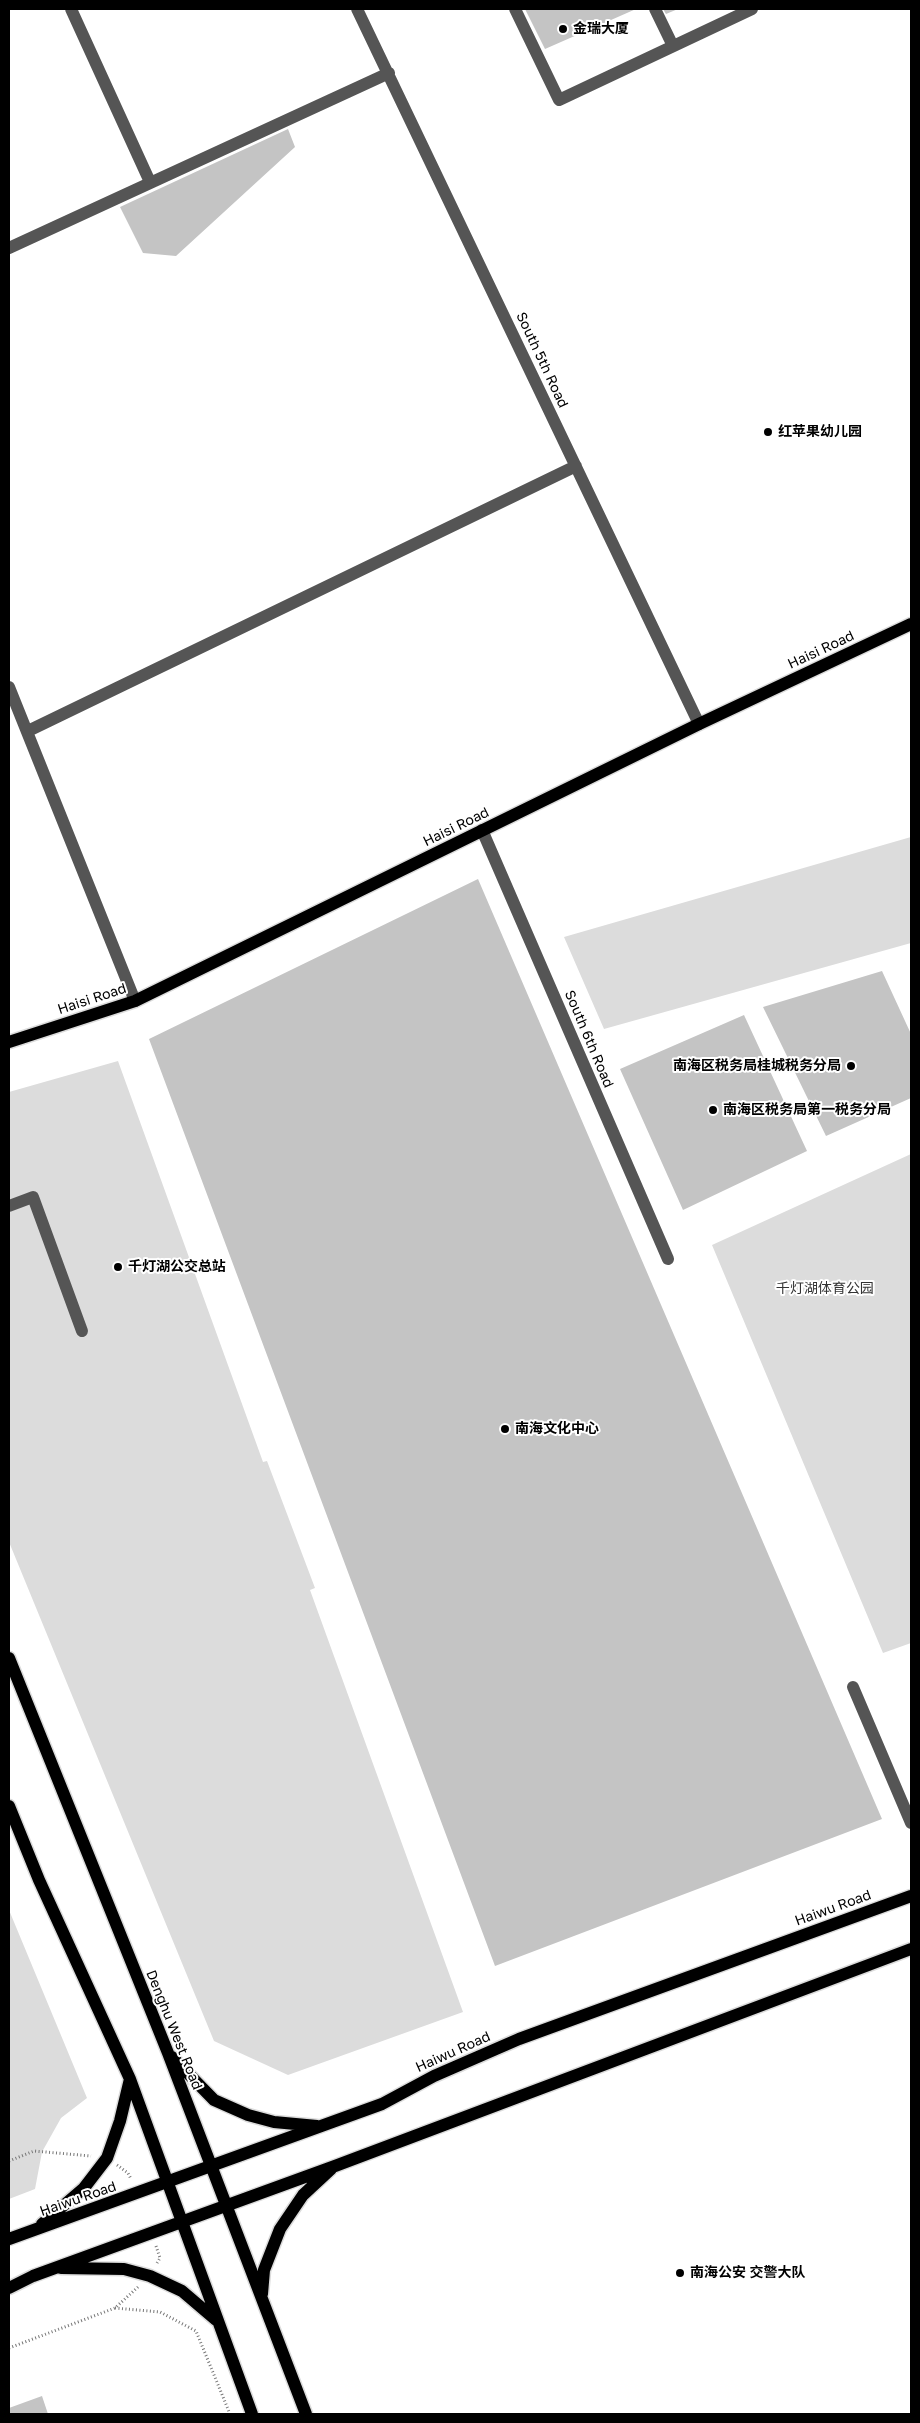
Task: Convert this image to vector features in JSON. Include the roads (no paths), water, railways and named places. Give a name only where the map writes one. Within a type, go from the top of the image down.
[{"type":"main road","name":"Haisi Road","points":[[9,1042],[135,1002],[699,724],[911,624]]},
{"type":"main road","name":"Denghu West Road","points":[[9,1658],[168,2052],[211,2166],[228,2205],[306,2414]]},
{"type":"main road","points":[[9,1806],[39,1880],[130,2079],[216,2320],[252,2414]]},
{"type":"main road","name":"Haiwu Road","points":[[9,2239],[322,2127],[382,2104],[434,2076],[519,2039],[911,1896]]},
{"type":"main road","points":[[9,2288],[53,2268],[335,2166],[911,1949]]},
{"type":"main road","points":[[168,2052],[214,2100],[248,2115],[274,2122],[322,2127]]},
{"type":"main road","points":[[36,2230],[84,2188],[107,2158],[120,2121],[130,2079]]},
{"type":"main road","points":[[262,2299],[264,2270],[280,2228],[303,2195],[335,2166]]},
{"type":"main road","points":[[53,2268],[124,2269],[150,2276],[182,2292],[216,2320]]},
{"type":"street","points":[[71,9],[150,182]]},
{"type":"street","name":"South 5th Road","points":[[357,9],[699,724]]},
{"type":"street","points":[[515,9],[559,100],[752,9]]},
{"type":"street","points":[[655,9],[673,46]]},
{"type":"street","points":[[9,248],[389,73]]},
{"type":"street","points":[[28,731],[576,466]]},
{"type":"street","points":[[9,687],[135,1002]]},
{"type":"street","name":"South 6th Road","points":[[482,830],[668,1259]]},
{"type":"street","points":[[9,1206],[33,1197],[82,1331]]},
{"type":"street","points":[[853,1687],[911,1823]]},
{"type":"place","name":"金瑞大厦","points":[[563,29]]},
{"type":"place","name":"红苹果幼儿园","points":[[768,432]]},
{"type":"place","name":"南海区税务局桂城税务分局","points":[[851,1066]]},
{"type":"place","name":"南海区税务局第一税务分局","points":[[713,1110]]},
{"type":"place","name":"千灯湖公交总站","points":[[118,1267]]},
{"type":"place","name":"南海文化中心","points":[[505,1429]]},
{"type":"place","name":"南海公安 交警大队","points":[[680,2273]]},
{"type":"park label","name":"千灯湖体育公园","points":[[825,1289]]}]
